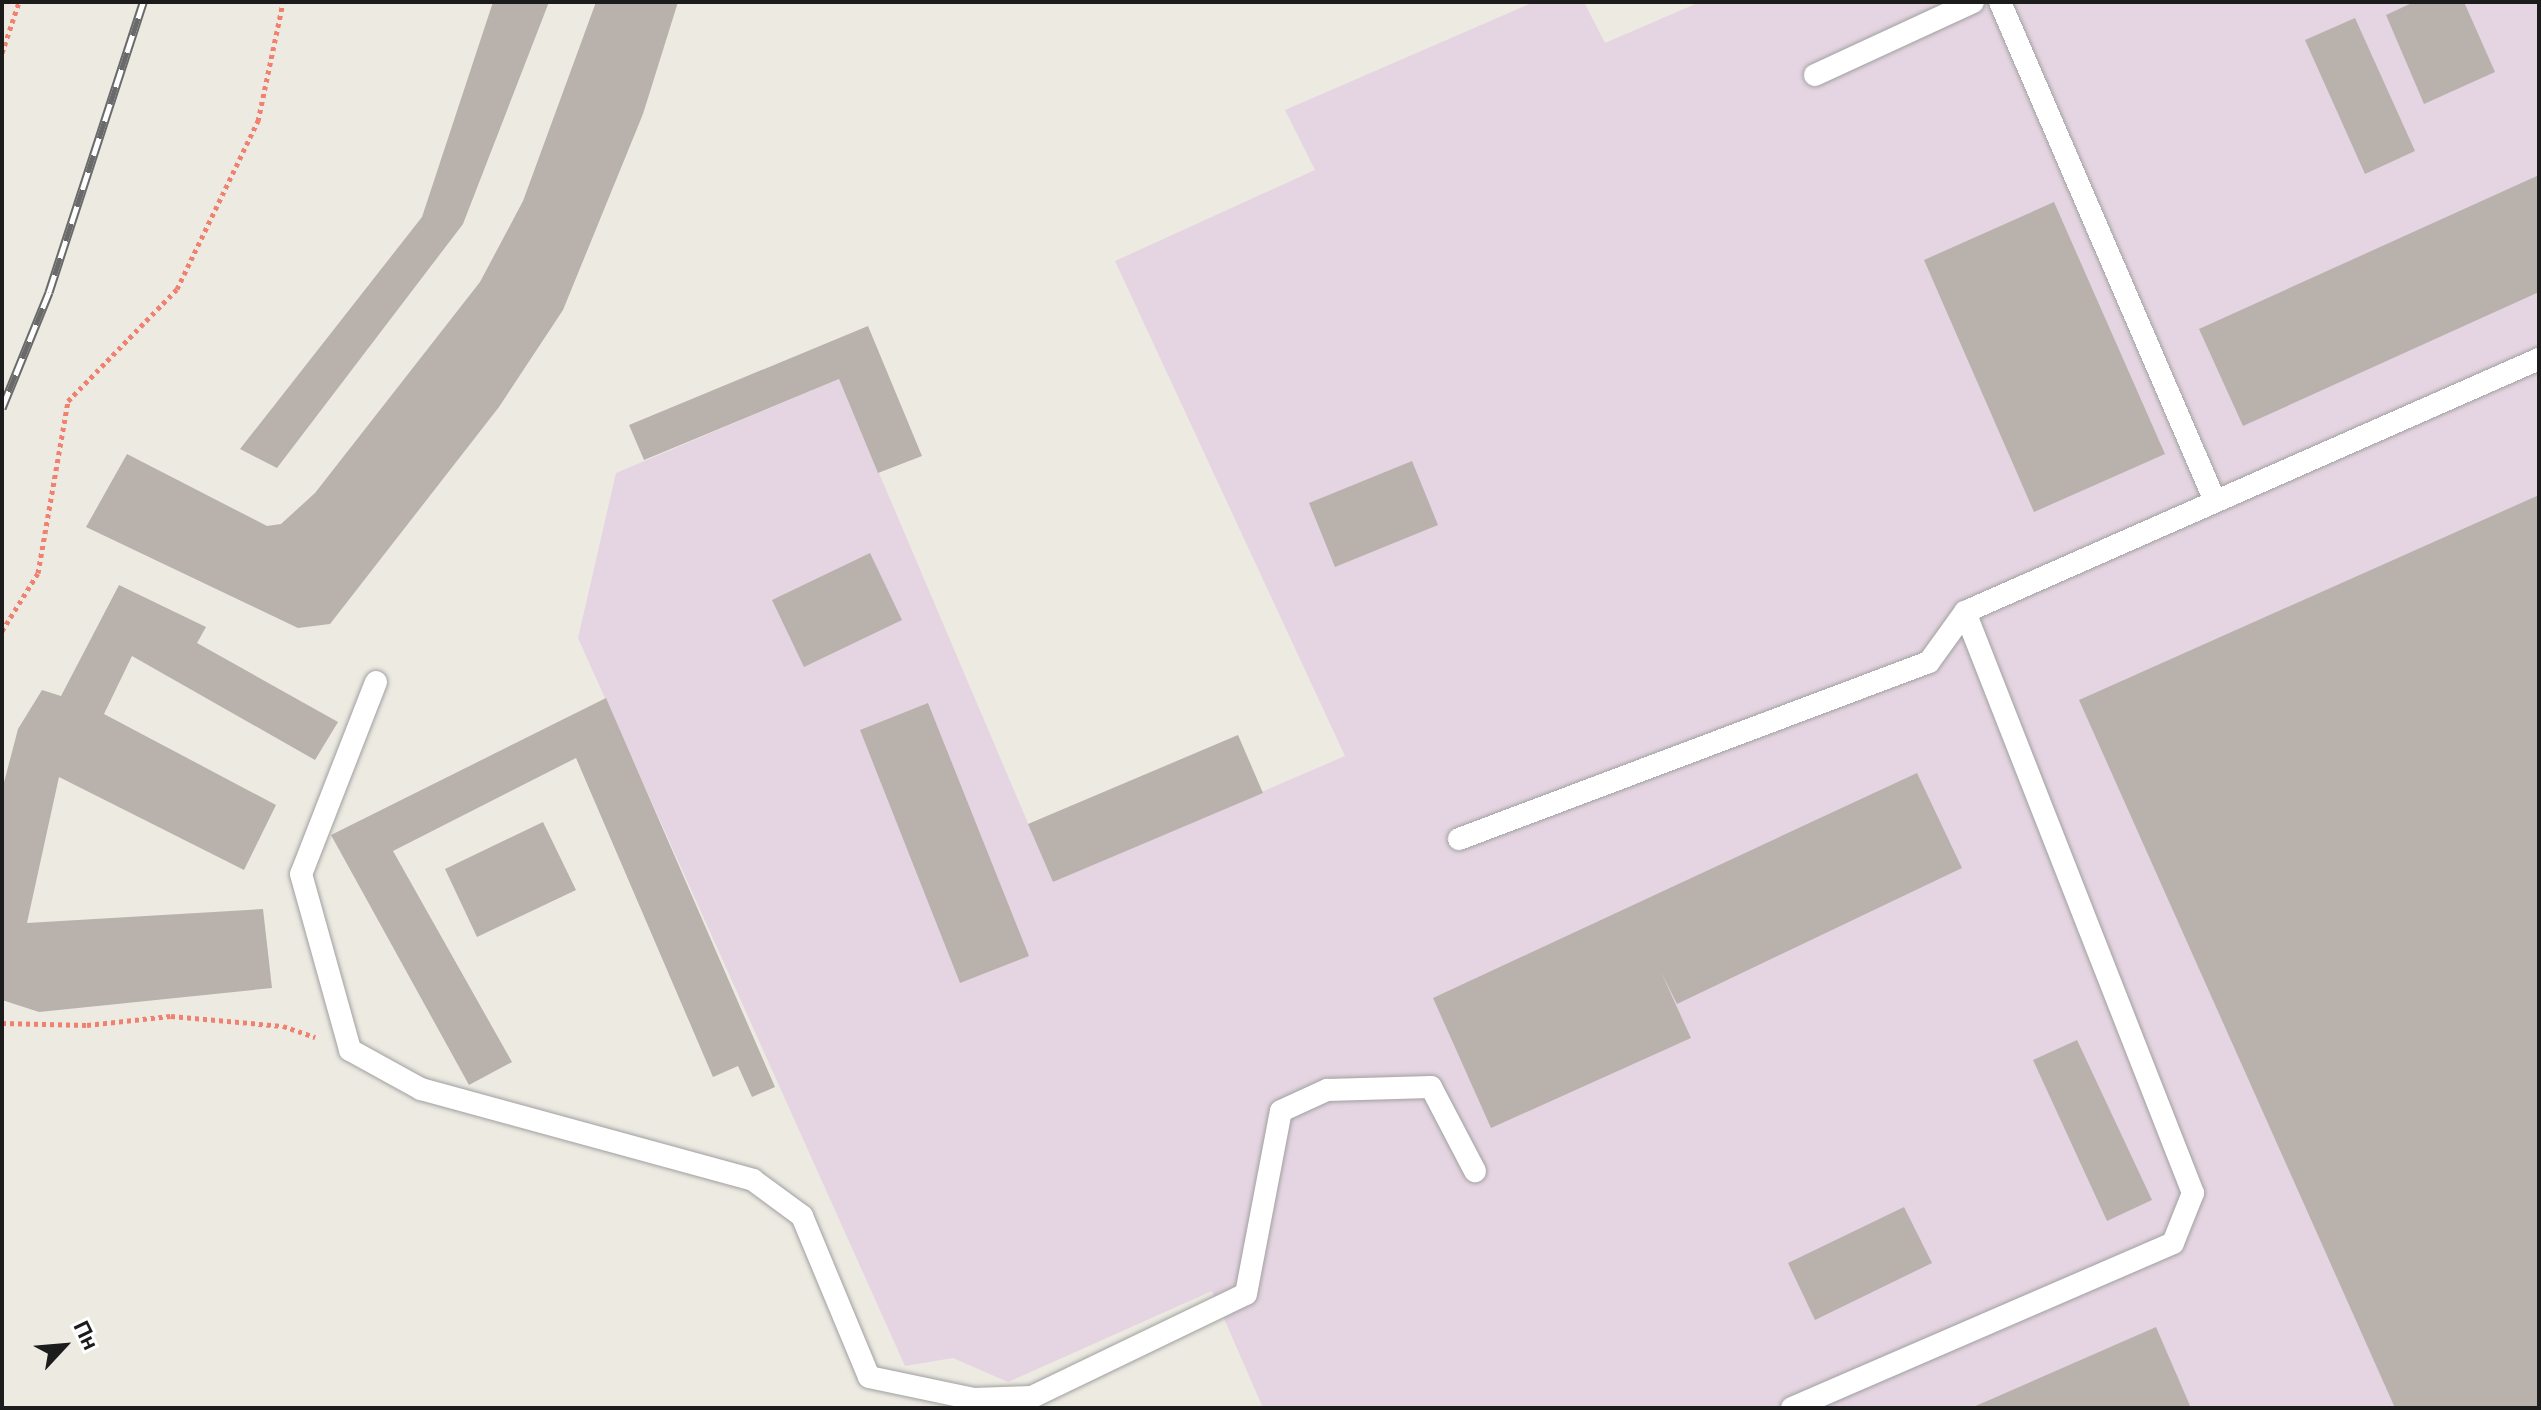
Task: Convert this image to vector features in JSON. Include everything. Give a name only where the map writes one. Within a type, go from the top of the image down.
[{"type":"lane","points":[[1815,75],[1973,2]]},
{"type":"lane","points":[[2000,2],[2215,501]]},
{"type":"lane","points":[[1459,839],[1929,662],[1965,612],[2539,359]]},
{"type":"lane","points":[[1792,1408],[2173,1243],[2193,1193],[1965,612]]},
{"type":"lane","points":[[376,682],[301,874],[350,1050],[421,1089],[753,1180],[802,1216],[869,1377],[975,1404],[1032,1397],[1246,1294],[1281,1111],[1327,1090],[1431,1087],[1475,1171]]},
{"type":"path","points":[[2,53],[19,2]]},
{"type":"path","points":[[2,631],[38,573],[68,401],[177,289],[258,121],[283,2]]},
{"type":"path","points":[[2,1023],[87,1025],[171,1016],[283,1026],[350,1050]]},
{"type":"shaded area","points":[[1534,2],[1584,2],[1605,43],[1700,2],[2539,2],[2539,1408],[1263,1408],[1212,1291],[1008,1382],[953,1358],[905,1366],[578,638],[616,473],[839,379],[1053,882],[1345,756],[1115,261],[1315,170],[1285,110]]},
{"type":"building","points":[[493,2],[549,2],[463,224],[277,468],[240,449],[422,217]]},
{"type":"building","points":[[596,2],[678,2],[643,114],[563,310],[499,407],[330,624],[298,628],[86,527],[127,454],[267,526],[281,524],[315,493],[480,282],[523,201]]},
{"type":"building","points":[[2414,2],[2464,2],[2495,72],[2424,104],[2386,15]]},
{"type":"building","points":[[2355,18],[2415,151],[2365,174],[2305,40]]},
{"type":"building","points":[[2539,175],[2539,292],[2243,426],[2199,329]]},
{"type":"building","points":[[2054,202],[2165,454],[2034,512],[1924,260]]},
{"type":"building","points":[[868,326],[922,456],[878,473],[839,379],[644,460],[629,425]]},
{"type":"building","points":[[1412,461],[1438,525],[1335,567],[1309,503]]},
{"type":"building","points":[[2539,495],[2539,1408],[2395,1408],[2079,700]]},
{"type":"building","points":[[870,553],[902,620],[804,667],[772,600]]},
{"type":"building","points":[[119,585],[206,627],[197,643],[338,722],[315,760],[132,656],[104,714],[276,805],[244,870],[59,777],[27,923],[263,909],[272,988],[39,1012],[2,1000],[2,790],[18,729],[42,690],[61,696]]},
{"type":"building","points":[[606,698],[775,1087],[752,1097],[738,1066],[713,1077],[576,758],[393,851],[512,1062],[469,1085],[331,835]]},
{"type":"building","points":[[928,703],[1029,956],[960,983],[860,730]]},
{"type":"building","points":[[1238,735],[1263,793],[1053,882],[1028,824]]},
{"type":"building","points":[[1917,773],[1962,868],[1677,1004],[1661,972],[1691,1038],[1491,1128],[1433,998]]},
{"type":"building","points":[[543,822],[576,890],[477,937],[445,869]]},
{"type":"building","points":[[2077,1040],[2152,1200],[2107,1221],[2033,1060]]},
{"type":"building","points":[[1904,1207],[1932,1263],[1815,1320],[1788,1263]]},
{"type":"building","points":[[2156,1327],[2191,1408],[1971,1408]]},
{"type":"railway","points":[[2,408],[49,292],[143,2]]}]
